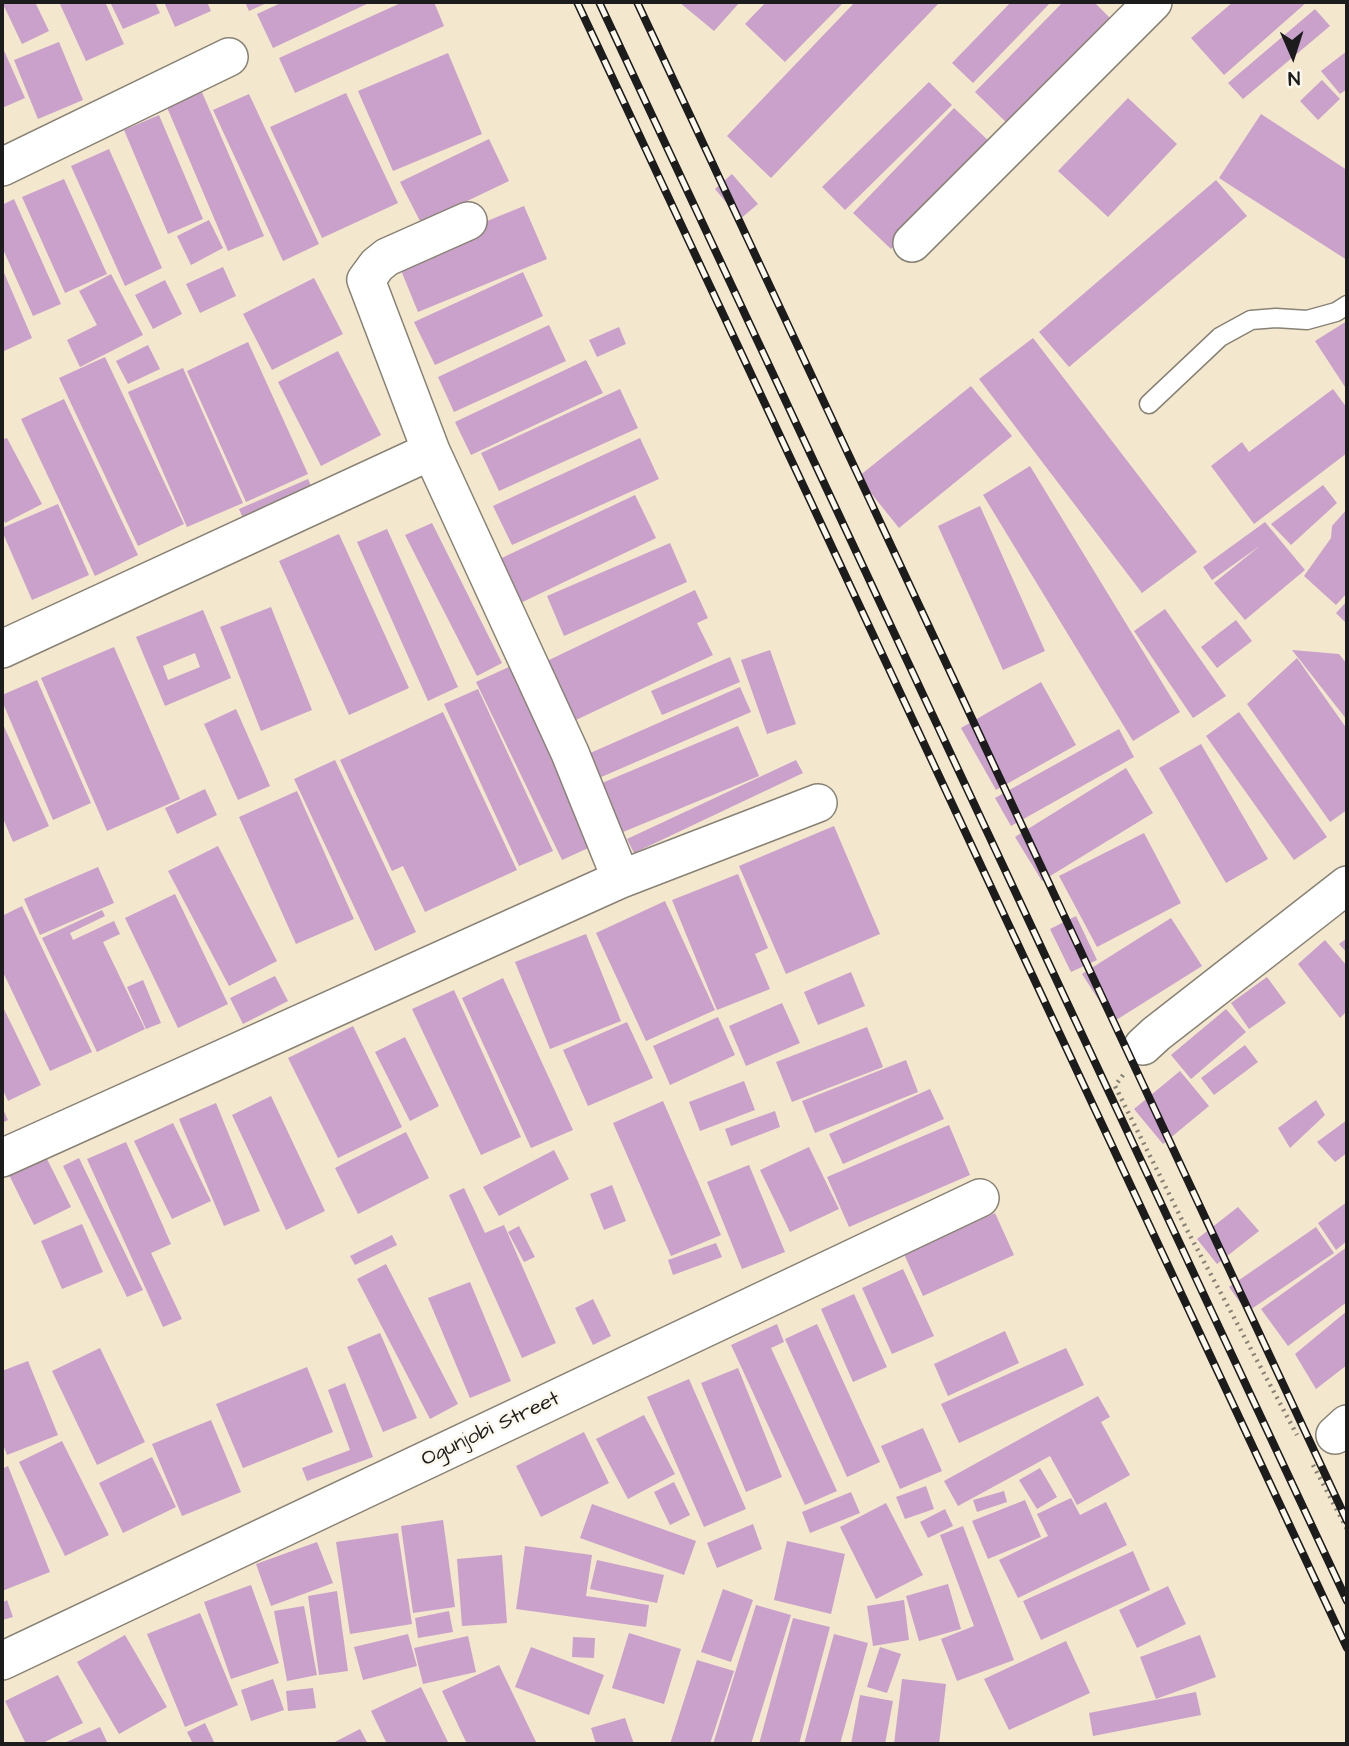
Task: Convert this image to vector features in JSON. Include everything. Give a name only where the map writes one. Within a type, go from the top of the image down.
[{"type":"street","points":[[912,243],[1153,2]]},
{"type":"street","points":[[2,167],[229,57]]},
{"type":"street","points":[[468,221],[387,257],[366,280],[432,451],[570,753],[621,879]]},
{"type":"street","points":[[2,649],[432,451]]},
{"type":"street","points":[[2,1158],[621,879],[818,803]]},
{"type":"street","points":[[1143,1046],[1347,885]]},
{"type":"street","name":"Ogunjobi Street","points":[[2,1661],[980,1198]]},
{"type":"lane","points":[[1149,404],[1220,337],[1251,320],[1307,320],[1336,312],[1347,305]]},
{"type":"path","points":[[1143,1046],[1115,1086],[1187,1230],[1323,1440],[1347,1529]]},
{"type":"building","points":[[2,2],[35,2],[49,31],[22,44]]},
{"type":"building","points":[[59,2],[105,2],[124,44],[86,61]]},
{"type":"building","points":[[110,2],[155,2],[160,13],[123,29]]},
{"type":"building","points":[[164,2],[207,2],[211,11],[175,27]]},
{"type":"building","points":[[245,2],[269,2],[249,11]]},
{"type":"building","points":[[283,2],[371,2],[273,48],[257,14]]},
{"type":"building","points":[[403,2],[434,2],[444,26],[295,93],[279,58]]},
{"type":"building","points":[[679,2],[740,2],[714,31]]},
{"type":"building","points":[[766,2],[844,2],[785,62],[745,24]]},
{"type":"building","points":[[855,2],[940,2],[771,178],[727,136]]},
{"type":"building","points":[[1011,2],[1051,2],[973,83],[952,63]]},
{"type":"building","points":[[1063,2],[1094,2],[1113,21],[1010,126],[975,92]]},
{"type":"building","points":[[1233,2],[1307,2],[1224,75],[1191,38]]},
{"type":"building","points":[[1315,9],[1330,26],[1243,99],[1228,83]]},
{"type":"building","points":[[59,42],[83,100],[38,119],[14,60]]},
{"type":"building","points":[[2,46],[25,98],[2,108]]},
{"type":"building","points":[[1347,51],[1347,89],[1340,94],[1321,71]]},
{"type":"building","points":[[448,53],[482,134],[393,171],[358,91]]},
{"type":"building","points":[[1322,80],[1340,99],[1318,120],[1300,101]]},
{"type":"building","points":[[929,82],[952,105],[845,210],[822,187]]},
{"type":"building","points":[[201,90],[264,236],[228,251],[166,105]]},
{"type":"building","points":[[346,93],[398,203],[322,238],[270,127]]},
{"type":"building","points":[[249,94],[319,244],[283,261],[213,110]]},
{"type":"building","points":[[1128,98],[1177,144],[1108,217],[1058,171]]},
{"type":"building","points":[[954,108],[992,144],[891,249],[853,213]]},
{"type":"building","points":[[1261,114],[1347,170],[1347,260],[1219,178]]},
{"type":"building","points":[[159,115],[203,219],[168,234],[124,130]]},
{"type":"building","points":[[489,139],[509,181],[421,223],[400,182]]},
{"type":"building","points":[[109,149],[162,268],[125,286],[71,166]]},
{"type":"building","points":[[732,174],[758,204],[740,219],[715,189]]},
{"type":"building","points":[[64,179],[107,274],[65,293],[22,197]]},
{"type":"building","points":[[1216,180],[1247,216],[1069,367],[1039,332]]},
{"type":"building","points":[[14,199],[61,304],[33,316],[2,247],[2,205]]},
{"type":"building","points":[[524,206],[547,259],[418,312],[396,258]]},
{"type":"building","points":[[209,220],[223,248],[191,265],[177,236]]},
{"type":"building","points":[[223,267],[236,296],[200,313],[186,284]]},
{"type":"building","points":[[2,268],[32,338],[2,352]]},
{"type":"building","points":[[523,272],[543,316],[435,365],[414,322]]},
{"type":"building","points":[[111,274],[143,335],[80,367],[67,340],[97,325],[79,291]]},
{"type":"building","points":[[314,278],[343,334],[272,370],[243,314]]},
{"type":"building","points":[[165,280],[182,314],[153,329],[135,295]]},
{"type":"building","points":[[1347,321],[1347,390],[1315,341]]},
{"type":"building","points":[[549,325],[566,361],[454,412],[438,377]]},
{"type":"building","points":[[619,327],[626,344],[597,357],[589,340]]},
{"type":"building","points":[[1033,338],[1197,552],[1142,593],[979,379]]},
{"type":"building","points":[[248,342],[308,474],[246,502],[187,371]]},
{"type":"building","points":[[148,345],[160,369],[128,384],[116,361]]},
{"type":"building","points":[[338,351],[381,435],[321,466],[278,382]]},
{"type":"building","points":[[105,357],[184,524],[138,546],[59,378]]},
{"type":"building","points":[[586,360],[603,393],[471,455],[455,422]]},
{"type":"building","points":[[183,368],[243,503],[187,527],[128,392]]},
{"type":"building","points":[[971,386],[1012,436],[899,528],[858,477]]},
{"type":"building","points":[[620,389],[638,428],[499,491],[481,453]]},
{"type":"building","points":[[1333,389],[1347,408],[1347,453],[1254,524],[1211,466],[1242,442],[1249,452]]},
{"type":"building","points":[[64,399],[138,555],[95,576],[21,419]]},
{"type":"building","points":[[7,438],[42,504],[5,523],[2,516],[2,440]]},
{"type":"building","points":[[640,438],[659,479],[512,545],[493,506]]},
{"type":"building","points":[[1030,466],[1180,712],[1133,741],[983,495]]},
{"type":"building","points":[[308,479],[317,499],[248,530],[239,509]]},
{"type":"building","points":[[1323,485],[1337,503],[1291,545],[1271,524]]},
{"type":"building","points":[[635,495],[656,538],[510,608],[489,564]]},
{"type":"building","points":[[58,504],[89,575],[32,600],[2,528]]},
{"type":"building","points":[[980,506],[1045,651],[1003,670],[938,526]]},
{"type":"building","points":[[1347,509],[1347,593],[1336,605],[1304,576],[1331,538],[1332,526]]},
{"type":"building","points":[[1265,522],[1305,570],[1245,620],[1214,583],[1261,545],[1212,580],[1203,567]]},
{"type":"building","points":[[432,523],[502,663],[477,676],[405,535]]},
{"type":"building","points":[[387,529],[458,687],[428,701],[357,542]]},
{"type":"building","points":[[339,534],[409,688],[349,715],[279,561]]},
{"type":"building","points":[[670,543],[687,582],[564,636],[547,596]]},
{"type":"building","points":[[695,590],[708,618],[697,623],[713,655],[576,720],[547,661]]},
{"type":"building","points":[[1347,601],[1347,624],[1336,613]]},
{"type":"building","points":[[271,607],[312,710],[261,731],[220,627]]},
{"type":"building","points":[[1165,609],[1226,696],[1193,718],[1134,631]]},
{"type":"building","points":[[203,610],[231,678],[165,706],[136,637]],"holes":[[[195,653],[200,667],[168,680],[163,666]]]},
{"type":"building","points":[[1236,620],[1252,641],[1217,668],[1201,647]]},
{"type":"building","points":[[114,647],[180,799],[107,831],[41,678]]},
{"type":"building","points":[[770,650],[796,724],[767,734],[741,660]]},
{"type":"building","points":[[1292,650],[1339,654],[1347,664],[1347,720]]},
{"type":"building","points":[[730,657],[740,682],[662,715],[651,691]]},
{"type":"building","points":[[1297,658],[1347,729],[1347,810],[1330,822],[1247,704]]},
{"type":"building","points":[[511,666],[597,844],[562,860],[476,682]]},
{"type":"building","points":[[37,680],[91,803],[53,820],[2,701],[2,695]]},
{"type":"building","points":[[1041,682],[1076,745],[996,790],[961,728]]},
{"type":"building","points":[[740,687],[751,712],[599,778],[588,754]]},
{"type":"building","points":[[478,689],[553,851],[519,866],[444,704]]},
{"type":"building","points":[[236,709],[270,786],[238,800],[204,724]]},
{"type":"building","points":[[443,712],[517,870],[425,912],[403,866],[392,871],[340,760]]},
{"type":"building","points":[[1239,712],[1327,837],[1294,860],[1206,736]]},
{"type":"building","points":[[2,722],[49,826],[13,842],[2,816]]},
{"type":"building","points":[[738,726],[759,776],[623,832],[602,783]]},
{"type":"building","points":[[1119,729],[1134,757],[1011,826],[995,798]]},
{"type":"building","points":[[1201,744],[1268,859],[1226,883],[1159,768]]},
{"type":"building","points":[[335,760],[416,932],[375,951],[294,779]]},
{"type":"building","points":[[796,760],[803,773],[634,853],[627,839]]},
{"type":"building","points":[[1126,768],[1153,813],[1042,881],[1015,837]]},
{"type":"building","points":[[205,789],[217,815],[177,834],[165,808]]},
{"type":"building","points":[[297,791],[354,919],[296,944],[239,817]]},
{"type":"building","points":[[834,826],[880,934],[786,974],[739,866]]},
{"type":"building","points":[[1144,833],[1181,903],[1097,947],[1059,876]]},
{"type":"building","points":[[218,846],[277,961],[229,986],[168,871]]},
{"type":"building","points":[[98,867],[114,903],[40,935],[24,899]]},
{"type":"building","points":[[738,874],[768,948],[755,954],[770,989],[717,1010],[672,900]]},
{"type":"building","points":[[175,894],[228,1004],[178,1028],[125,918]]},
{"type":"building","points":[[665,901],[715,1010],[646,1041],[596,933]]},
{"type":"building","points":[[22,906],[92,1052],[50,1071],[2,970],[2,916]]},
{"type":"building","points":[[102,910],[105,916],[70,933],[73,940],[114,921],[120,934],[103,942],[145,1029],[97,1052],[42,938]]},
{"type":"building","points":[[1076,916],[1097,960],[1071,972],[1050,929]]},
{"type":"building","points":[[1171,918],[1202,966],[1113,1022],[1082,974]]},
{"type":"building","points":[[586,934],[621,1021],[550,1049],[515,962]]},
{"type":"building","points":[[1347,938],[1347,953],[1339,944]]},
{"type":"building","points":[[1325,940],[1347,966],[1347,1011],[1340,1018],[1298,964]]},
{"type":"building","points":[[851,972],[865,1006],[818,1025],[804,992]]},
{"type":"building","points":[[275,976],[288,1001],[243,1024],[230,998]]},
{"type":"building","points":[[1267,977],[1286,1003],[1249,1029],[1231,1003]]},
{"type":"building","points":[[503,978],[573,1130],[531,1148],[462,998]]},
{"type":"building","points":[[143,980],[161,1023],[146,1029],[127,987]]},
{"type":"building","points":[[454,990],[521,1137],[481,1155],[412,1009]]},
{"type":"building","points":[[782,1003],[800,1043],[746,1066],[729,1026]]},
{"type":"building","points":[[2,1005],[41,1085],[8,1101],[2,1088]]},
{"type":"building","points":[[1226,1009],[1246,1032],[1191,1079],[1171,1055]]},
{"type":"building","points":[[718,1017],[735,1055],[670,1085],[653,1046]]},
{"type":"building","points":[[627,1022],[653,1078],[588,1106],[563,1050]]},
{"type":"building","points":[[353,1026],[402,1127],[338,1158],[288,1058]]},
{"type":"building","points":[[867,1027],[883,1067],[792,1102],[776,1062]]},
{"type":"building","points":[[405,1037],[439,1106],[410,1121],[375,1052]]},
{"type":"building","points":[[1245,1045],[1258,1062],[1214,1095],[1201,1078]]},
{"type":"building","points":[[906,1060],[918,1092],[815,1133],[802,1101]]},
{"type":"building","points":[[1180,1071],[1209,1106],[1163,1144],[1134,1109]]},
{"type":"building","points":[[744,1081],[755,1110],[700,1131],[689,1102]]},
{"type":"building","points":[[930,1089],[944,1119],[843,1164],[829,1134]]},
{"type":"building","points":[[271,1096],[325,1211],[286,1230],[232,1115]]},
{"type":"building","points":[[1316,1100],[1325,1115],[1290,1148],[1278,1128]]},
{"type":"building","points":[[663,1101],[721,1235],[671,1256],[613,1123]]},
{"type":"building","points":[[216,1103],[260,1211],[224,1226],[179,1119]]},
{"type":"building","points":[[2,1107],[8,1120],[2,1123]]},
{"type":"building","points":[[775,1111],[780,1127],[731,1146],[725,1129]]},
{"type":"building","points":[[1347,1120],[1347,1153],[1335,1162],[1317,1142]]},
{"type":"building","points":[[173,1123],[211,1201],[172,1219],[134,1141]]},
{"type":"building","points":[[949,1125],[970,1175],[849,1227],[827,1177]]},
{"type":"building","points":[[406,1132],[429,1178],[358,1214],[335,1168]]},
{"type":"building","points":[[126,1142],[171,1244],[151,1253],[182,1319],[163,1327],[87,1159]]},
{"type":"building","points":[[809,1147],[839,1209],[790,1232],[760,1170]]},
{"type":"building","points":[[554,1150],[569,1179],[499,1216],[483,1187]]},
{"type":"building","points":[[45,1155],[71,1207],[34,1225],[8,1173]]},
{"type":"building","points":[[79,1158],[143,1290],[127,1297],[63,1166]]},
{"type":"building","points":[[749,1165],[785,1252],[742,1269],[707,1182]]},
{"type":"building","points":[[612,1185],[626,1221],[604,1230],[590,1194]]},
{"type":"building","points":[[464,1188],[485,1233],[504,1225],[556,1343],[522,1358],[449,1195]]},
{"type":"building","points":[[1347,1202],[1347,1241],[1336,1250],[1318,1223]]},
{"type":"building","points":[[1238,1207],[1259,1231],[1217,1264],[1197,1239]]},
{"type":"building","points":[[995,1213],[1014,1255],[923,1296],[904,1254]]},
{"type":"building","points":[[82,1224],[103,1272],[62,1289],[41,1241]]},
{"type":"building","points":[[519,1226],[535,1257],[524,1262],[508,1232]]},
{"type":"building","points":[[1316,1227],[1334,1253],[1247,1312],[1229,1287]]},
{"type":"building","points":[[392,1235],[397,1245],[355,1265],[350,1256]]},
{"type":"building","points":[[716,1243],[722,1257],[673,1275],[668,1260]]},
{"type":"building","points":[[1347,1247],[1347,1302],[1288,1346],[1261,1309]]},
{"type":"building","points":[[386,1264],[458,1404],[430,1419],[357,1279]]},
{"type":"building","points":[[903,1269],[934,1336],[892,1354],[862,1288]]},
{"type":"building","points":[[470,1282],[511,1381],[470,1398],[428,1298]]},
{"type":"building","points":[[854,1294],[887,1367],[853,1382],[821,1309]]},
{"type":"building","points":[[593,1299],[611,1336],[593,1345],[575,1308]]},
{"type":"building","points":[[1347,1311],[1347,1365],[1316,1389],[1295,1354]]},
{"type":"building","points":[[777,1324],[784,1342],[771,1348],[837,1491],[805,1505],[731,1345]]},
{"type":"building","points":[[817,1324],[880,1462],[847,1477],[785,1339]]},
{"type":"building","points":[[1005,1331],[1019,1363],[948,1396],[934,1364]]},
{"type":"building","points":[[380,1333],[417,1418],[383,1432],[347,1347]]},
{"type":"building","points":[[100,1348],[145,1442],[97,1465],[52,1371]]},
{"type":"building","points":[[1066,1348],[1084,1385],[959,1443],[941,1404]]},
{"type":"building","points":[[28,1361],[58,1435],[7,1455],[2,1442],[2,1371]]},
{"type":"building","points":[[307,1367],[333,1432],[243,1468],[216,1404]]},
{"type":"building","points":[[738,1368],[782,1477],[746,1492],[701,1383]]},
{"type":"building","points":[[689,1379],[746,1509],[704,1527],[647,1397]]},
{"type":"building","points":[[345,1383],[373,1457],[307,1481],[302,1468],[350,1450],[328,1390]]},
{"type":"building","points":[[1098,1396],[1110,1417],[1101,1422],[1130,1475],[1077,1505],[1050,1456],[958,1506],[944,1481]]},
{"type":"building","points":[[644,1415],[675,1474],[628,1499],[596,1439]]},
{"type":"building","points":[[211,1420],[241,1492],[182,1516],[152,1444]]},
{"type":"building","points":[[923,1428],[942,1471],[900,1489],[881,1446]]},
{"type":"building","points":[[584,1432],[609,1483],[541,1517],[516,1466]]},
{"type":"building","points":[[62,1441],[109,1535],[65,1556],[19,1462]]},
{"type":"building","points":[[152,1457],[176,1507],[123,1533],[99,1483]]},
{"type":"building","points":[[8,1466],[50,1572],[2,1591],[2,1469]]},
{"type":"building","points":[[1040,1468],[1057,1497],[1037,1509],[1019,1480]]},
{"type":"building","points":[[674,1482],[690,1515],[670,1525],[654,1492]]},
{"type":"building","points":[[926,1486],[934,1509],[905,1519],[896,1497]]},
{"type":"building","points":[[1004,1491],[1007,1502],[977,1512],[973,1500]]},
{"type":"building","points":[[851,1492],[860,1513],[810,1533],[802,1512]]},
{"type":"building","points":[[1071,1498],[1080,1515],[1106,1502],[1127,1545],[1018,1598],[999,1560],[1048,1536],[1037,1514]]},
{"type":"building","points":[[1025,1500],[1041,1537],[988,1559],[972,1521]]},
{"type":"building","points":[[886,1503],[923,1575],[876,1599],[840,1527]]},
{"type":"building","points":[[592,1504],[696,1541],[684,1575],[580,1538]]},
{"type":"building","points":[[945,1509],[953,1526],[928,1538],[920,1522]]},
{"type":"building","points":[[443,1520],[455,1607],[413,1613],[401,1526]]},
{"type":"building","points":[[753,1524],[762,1549],[717,1568],[707,1543]]},
{"type":"building","points":[[963,1526],[1014,1660],[957,1681],[941,1639],[974,1626],[940,1535]]},
{"type":"building","points":[[398,1533],[412,1624],[350,1634],[336,1542]]},
{"type":"building","points":[[787,1541],[845,1554],[831,1614],[774,1600]]},
{"type":"building","points":[[317,1542],[333,1583],[271,1606],[256,1564]]},
{"type":"building","points":[[525,1546],[592,1555],[586,1596],[649,1605],[646,1627],[516,1609]]},
{"type":"building","points":[[1133,1551],[1150,1590],[1041,1640],[1023,1601]]},
{"type":"building","points":[[502,1555],[507,1623],[462,1626],[457,1559]]},
{"type":"building","points":[[597,1560],[664,1575],[657,1603],[590,1589]]},
{"type":"building","points":[[948,1584],[961,1629],[919,1641],[906,1596]]},
{"type":"building","points":[[251,1585],[279,1663],[231,1679],[204,1602]]},
{"type":"building","points":[[1168,1586],[1186,1624],[1137,1648],[1119,1610]]},
{"type":"building","points":[[723,1589],[753,1600],[731,1662],[701,1652]]},
{"type":"building","points":[[337,1591],[348,1671],[319,1675],[308,1596]]},
{"type":"building","points":[[7,1600],[13,1617],[2,1620],[2,1603]]},
{"type":"building","points":[[904,1600],[909,1640],[873,1646],[867,1606]]},
{"type":"building","points":[[756,1605],[791,1615],[751,1744],[713,1744]]},
{"type":"building","points":[[304,1606],[317,1675],[287,1681],[274,1611]]},
{"type":"building","points":[[449,1611],[453,1632],[418,1638],[415,1618]]},
{"type":"building","points":[[200,1613],[238,1705],[185,1727],[147,1634]]},
{"type":"building","points":[[793,1618],[830,1627],[799,1744],[759,1744]]},
{"type":"building","points":[[629,1633],[681,1649],[664,1704],[612,1688]]},
{"type":"building","points":[[408,1634],[417,1666],[363,1680],[354,1647]]},
{"type":"building","points":[[834,1634],[868,1643],[840,1744],[804,1744]]},
{"type":"building","points":[[125,1635],[167,1707],[119,1734],[77,1662]]},
{"type":"building","points":[[1200,1635],[1216,1677],[1156,1699],[1140,1657]]},
{"type":"building","points":[[468,1636],[476,1672],[423,1684],[414,1648]]},
{"type":"building","points":[[573,1637],[595,1638],[594,1658],[572,1657]]},
{"type":"building","points":[[1066,1641],[1090,1693],[1009,1730],[984,1679]]},
{"type":"building","points":[[531,1647],[604,1675],[589,1715],[515,1687]]},
{"type":"building","points":[[880,1647],[901,1654],[887,1693],[867,1687]]},
{"type":"building","points":[[697,1660],[734,1671],[710,1744],[670,1744]]},
{"type":"building","points":[[499,1665],[537,1744],[467,1744],[442,1691]]},
{"type":"building","points":[[58,1675],[83,1723],[41,1744],[26,1744],[5,1701]]},
{"type":"building","points":[[273,1679],[284,1710],[251,1721],[241,1690]]},
{"type":"building","points":[[902,1679],[946,1684],[939,1744],[894,1744]]},
{"type":"building","points":[[421,1687],[449,1744],[387,1744],[371,1711]]},
{"type":"building","points":[[313,1688],[316,1708],[288,1711],[286,1691]]},
{"type":"building","points":[[1196,1692],[1201,1715],[1093,1736],[1089,1713]]},
{"type":"building","points":[[860,1695],[893,1701],[885,1744],[851,1744]]},
{"type":"building","points":[[625,1718],[634,1744],[596,1744],[591,1728]]},
{"type":"building","points":[[205,1723],[215,1744],[193,1744],[187,1732]]},
{"type":"building","points":[[100,1727],[108,1744],[62,1744]]},
{"type":"building","points":[[360,1729],[368,1744],[331,1744]]},
{"type":"railway","points":[[577,2],[1347,1648]]},
{"type":"railway","points":[[599,2],[1347,1601]]},
{"type":"railway","points":[[637,2],[1347,1521]]}]
